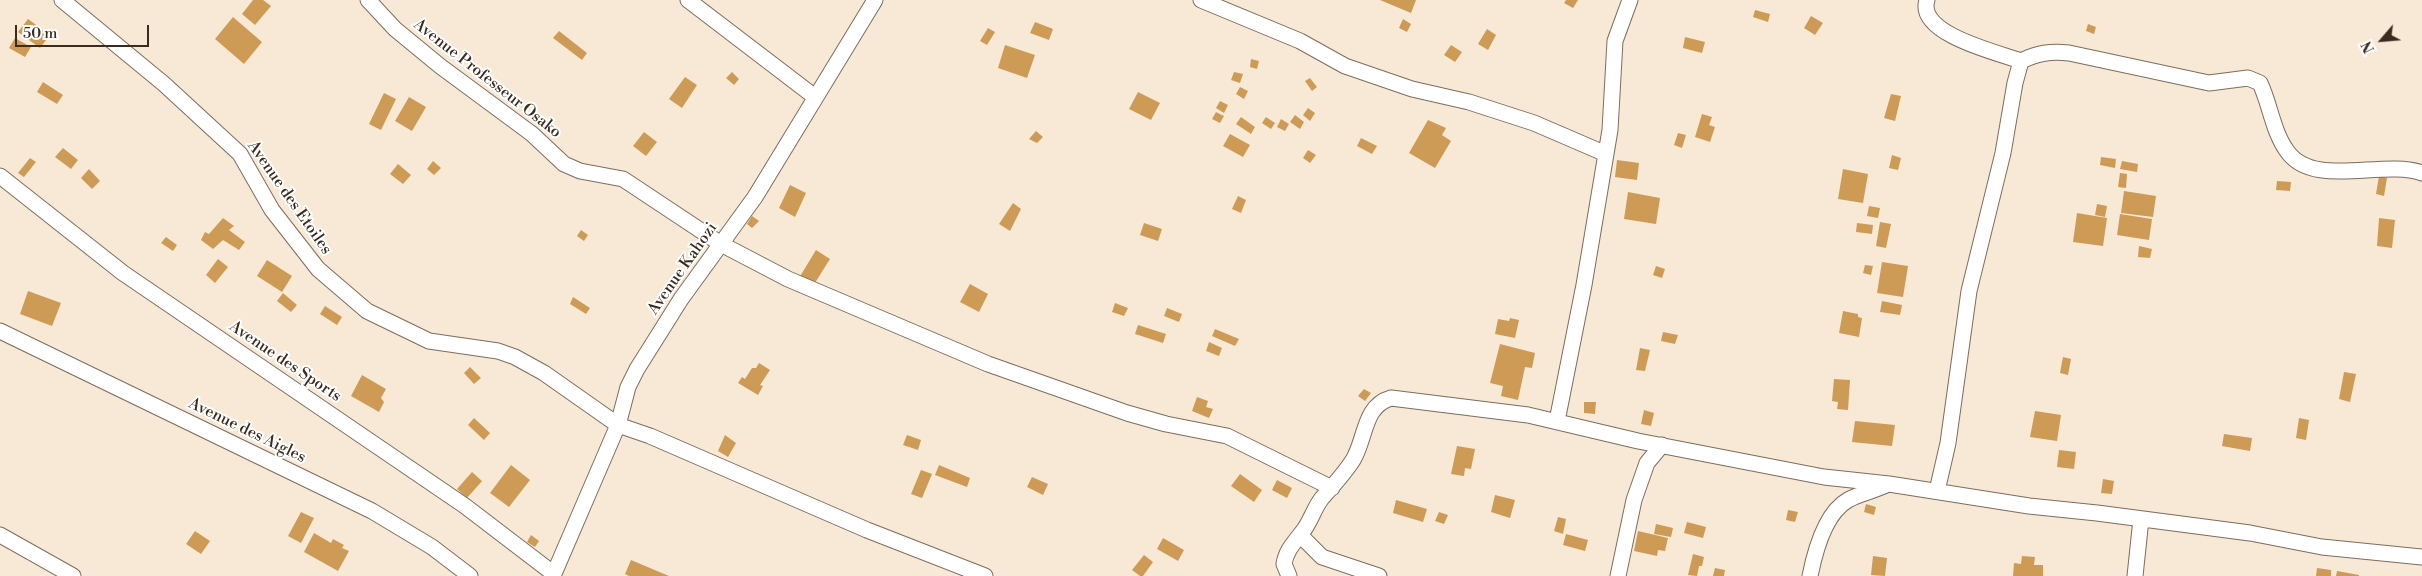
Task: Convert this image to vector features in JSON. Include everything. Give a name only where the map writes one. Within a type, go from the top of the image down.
[{"type":"street","name":"Avenue des Etoiles","points":[[62,0],[164,84],[240,154],[272,210],[318,269],[366,311],[429,341],[498,351],[515,357],[544,373],[618,425],[650,436],[867,530],[985,576]]},
{"type":"street","name":"Avenue Professeur Osako","points":[[368,0],[395,28],[440,66],[526,128],[564,164],[580,171],[623,179],[721,244],[824,295],[988,364],[1127,413],[1166,424],[1227,436],[1332,488]]},
{"type":"street","points":[[688,0],[815,97]]},
{"type":"street","name":"Avenue Kahozi","points":[[554,575],[618,425],[622,404],[637,369],[681,299],[755,197],[875,0]]},
{"type":"street","points":[[1201,0],[1300,41],[1345,66],[1412,89],[1469,102],[1534,123],[1606,154]]},
{"type":"street","points":[[1927,0],[1930,19],[1938,28],[1992,52],[2021,61],[2050,51],[2069,53],[2209,83],[2248,78],[2260,83],[2286,151],[2301,165],[2318,170],[2394,167],[2422,173]]},
{"type":"street","points":[[1557,421],[1584,285],[1610,130],[1615,41],[1626,1]]},
{"type":"street","points":[[1937,492],[1948,443],[1969,291],[2003,153],[2015,83],[2021,61]]},
{"type":"street","name":"Avenue des Sports","points":[[0,176],[123,273],[465,506],[554,575]]},
{"type":"street","name":"Avenue des Aigles","points":[[0,331],[372,511],[432,547],[470,576]]},
{"type":"street","points":[[1289,576],[1284,564],[1285,558],[1322,499],[1358,452],[1367,421],[1374,407],[1382,400],[1391,398],[1528,415],[1662,445],[1824,477],[1889,484],[2029,506],[2250,533],[2322,547],[2422,557]]},
{"type":"street","points":[[1618,576],[1634,500],[1647,463],[1662,445]]},
{"type":"street","points":[[1810,576],[1827,524],[1836,508],[1849,500],[1889,484]]},
{"type":"street","points":[[2135,576],[2141,519]]},
{"type":"street","points":[[1300,535],[1322,557],[1380,576]]},
{"type":"street","points":[[0,536],[73,576]]},
{"type":"building","points":[[253,0],[263,0],[271,6],[255,25],[242,14]]},
{"type":"building","points":[[1380,0],[1416,0],[1411,13]]},
{"type":"building","points":[[1566,0],[1578,0],[1573,8],[1564,3]]},
{"type":"building","points":[[1755,10],[1770,14],[1768,22],[1753,17]]},
{"type":"building","points":[[1811,16],[1823,23],[1815,35],[1804,28]]},
{"type":"building","points":[[233,17],[262,42],[244,64],[215,39]]},
{"type":"building","points":[[28,19],[50,35],[40,48],[18,32]]},
{"type":"building","points":[[1403,19],[1411,24],[1407,32],[1399,28]]},
{"type":"building","points":[[1035,22],[1053,29],[1049,40],[1030,33]]},
{"type":"building","points":[[2088,24],[2096,27],[2094,34],[2086,31]]},
{"type":"building","points":[[988,28],[995,32],[987,45],[980,41]]},
{"type":"building","points":[[1487,29],[1496,35],[1488,50],[1478,44]]},
{"type":"building","points":[[559,31],[587,53],[582,60],[553,38]]},
{"type":"building","points":[[1685,37],[1705,42],[1702,53],[1683,48]]},
{"type":"building","points":[[15,38],[31,47],[25,57],[9,48]]},
{"type":"building","points":[[1005,45],[1035,55],[1027,78],[998,68]]},
{"type":"building","points":[[1451,45],[1462,52],[1455,62],[1444,55]]},
{"type":"building","points":[[1251,59],[1259,61],[1257,69],[1250,67]]},
{"type":"building","points":[[732,72],[739,79],[734,85],[726,78]]},
{"type":"building","points":[[1234,72],[1243,74],[1240,83],[1231,80]]},
{"type":"building","points":[[685,77],[697,85],[682,108],[669,99]]},
{"type":"building","points":[[1310,78],[1317,87],[1312,91],[1305,81]]},
{"type":"building","points":[[43,82],[63,95],[57,104],[37,92]]},
{"type":"building","points":[[1240,87],[1248,91],[1244,99],[1236,94]]},
{"type":"building","points":[[1138,92],[1160,103],[1151,120],[1129,109]]},
{"type":"building","points":[[384,93],[396,99],[381,130],[369,124]]},
{"type":"building","points":[[1891,94],[1901,96],[1895,121],[1884,118]]},
{"type":"building","points":[[409,97],[426,107],[412,131],[395,121]]},
{"type":"building","points":[[1220,101],[1228,105],[1224,113],[1216,108]]},
{"type":"building","points":[[1308,108],[1315,113],[1310,121],[1303,115]]},
{"type":"building","points":[[1216,112],[1224,116],[1220,123],[1212,119]]},
{"type":"building","points":[[1702,114],[1712,117],[1709,125],[1715,127],[1710,142],[1695,137]]},
{"type":"building","points":[[1295,115],[1304,122],[1300,129],[1290,122]]},
{"type":"building","points":[[1241,117],[1255,127],[1251,134],[1236,124]]},
{"type":"building","points":[[1266,117],[1275,123],[1271,129],[1262,123]]},
{"type":"building","points":[[1281,119],[1289,124],[1285,131],[1277,127]]},
{"type":"building","points":[[1428,120],[1446,128],[1442,135],[1451,141],[1435,168],[1409,153]]},
{"type":"building","points":[[1036,131],[1043,137],[1037,143],[1029,139]]},
{"type":"building","points":[[644,132],[657,142],[646,156],[633,146]]},
{"type":"building","points":[[1678,133],[1686,135],[1682,148],[1674,145]]},
{"type":"building","points":[[1230,134],[1250,145],[1243,157],[1223,146]]},
{"type":"building","points":[[1361,138],[1377,146],[1372,154],[1357,146]]},
{"type":"building","points":[[63,148],[78,160],[71,169],[55,157]]},
{"type":"building","points":[[1308,150],[1316,155],[1310,163],[1303,158]]},
{"type":"building","points":[[1892,155],[1901,158],[1898,170],[1889,168]]},
{"type":"building","points":[[2101,157],[2116,159],[2115,168],[2100,165]]},
{"type":"building","points":[[30,158],[36,162],[24,177],[18,173]]},
{"type":"building","points":[[1617,160],[1639,163],[1637,180],[1615,177]]},
{"type":"building","points":[[433,161],[441,168],[434,175],[427,169]]},
{"type":"building","points":[[2122,161],[2138,164],[2137,172],[2120,169]]},
{"type":"building","points":[[398,164],[411,175],[403,184],[390,174]]},
{"type":"building","points":[[89,169],[100,181],[92,189],[81,178]]},
{"type":"building","points":[[1843,169],[1868,174],[1863,203],[1838,199]]},
{"type":"building","points":[[2120,173],[2127,174],[2126,188],[2118,187]]},
{"type":"building","points":[[2379,176],[2387,178],[2384,196],[2376,194]]},
{"type":"building","points":[[2277,181],[2291,182],[2290,191],[2276,190]]},
{"type":"building","points":[[790,185],[806,193],[795,217],[779,208]]},
{"type":"building","points":[[2124,191],[2156,196],[2153,217],[2121,213]]},
{"type":"building","points":[[1628,192],[1660,198],[1656,224],[1624,219]]},
{"type":"building","points":[[1238,196],[1246,200],[1241,213],[1232,209]]},
{"type":"building","points":[[1013,203],[1021,209],[1010,231],[999,224]]},
{"type":"building","points":[[2097,204],[2107,206],[2105,217],[2095,215]]},
{"type":"building","points":[[1869,206],[1880,208],[1878,218],[1867,216]]},
{"type":"building","points":[[2077,213],[2107,218],[2103,246],[2073,242]]},
{"type":"building","points":[[2120,214],[2152,219],[2149,240],[2117,235]]},
{"type":"building","points":[[752,216],[759,221],[752,228],[747,224]]},
{"type":"building","points":[[223,218],[234,226],[229,230],[245,242],[239,250],[223,240],[213,249],[201,240],[205,232],[209,234]]},
{"type":"building","points":[[2379,218],[2395,220],[2392,248],[2377,246]]},
{"type":"building","points":[[1880,222],[1891,224],[1886,248],[1876,246]]},
{"type":"building","points":[[1144,223],[1162,229],[1158,241],[1140,235]]},
{"type":"building","points":[[1857,223],[1873,225],[1872,234],[1856,232]]},
{"type":"building","points":[[581,230],[588,235],[584,241],[577,236]]},
{"type":"building","points":[[166,237],[177,245],[173,251],[161,243]]},
{"type":"building","points":[[2139,246],[2152,249],[2150,258],[2138,257]]},
{"type":"building","points":[[816,250],[830,259],[813,286],[799,278]]},
{"type":"building","points":[[218,259],[228,267],[215,283],[206,275]]},
{"type":"building","points":[[267,260],[292,276],[282,292],[257,276]]},
{"type":"building","points":[[1882,262],[1908,266],[1903,297],[1877,293]]},
{"type":"building","points":[[1865,265],[1873,266],[1871,275],[1863,273]]},
{"type":"building","points":[[1656,266],[1665,269],[1662,278],[1653,275]]},
{"type":"building","points":[[970,284],[988,294],[979,312],[960,302]]},
{"type":"building","points":[[28,291],[61,303],[52,326],[20,314]]},
{"type":"building","points":[[283,293],[297,305],[291,312],[277,301]]},
{"type":"building","points":[[573,297],[590,308],[586,314],[570,304]]},
{"type":"building","points":[[1882,301],[1902,305],[1900,315],[1880,312]]},
{"type":"building","points":[[1115,303],[1128,308],[1124,316],[1112,312]]},
{"type":"building","points":[[325,306],[342,317],[337,325],[320,314]]},
{"type":"building","points":[[1167,308],[1182,314],[1179,322],[1164,316]]},
{"type":"building","points":[[1843,311],[1858,314],[1858,317],[1862,318],[1859,337],[1839,333]]},
{"type":"building","points":[[1510,318],[1519,320],[1515,338],[1495,334],[1498,319],[1509,321]]},
{"type":"building","points":[[1138,325],[1166,334],[1163,343],[1135,334]]},
{"type":"building","points":[[1215,329],[1239,339],[1235,346],[1212,336]]},
{"type":"building","points":[[1663,332],[1678,335],[1675,344],[1661,341]]},
{"type":"building","points":[[1209,342],[1222,348],[1219,356],[1206,351]]},
{"type":"building","points":[[1500,344],[1535,353],[1532,368],[1525,367],[1518,400],[1501,396],[1503,386],[1490,383]]},
{"type":"building","points":[[1640,348],[1650,350],[1645,371],[1636,370]]},
{"type":"building","points":[[2063,357],[2071,359],[2068,375],[2060,373]]},
{"type":"building","points":[[759,363],[770,370],[760,385],[763,386],[758,395],[738,383],[742,377],[745,379],[752,368],[756,368]]},
{"type":"building","points":[[470,367],[481,378],[474,384],[464,373]]},
{"type":"building","points":[[2344,372],[2356,374],[2350,402],[2339,399]]},
{"type":"building","points":[[362,375],[386,389],[381,398],[384,402],[379,412],[351,396]]},
{"type":"building","points":[[1834,379],[1850,380],[1848,410],[1837,409],[1838,402],[1832,401]]},
{"type":"building","points":[[1364,389],[1371,393],[1365,401],[1358,396]]},
{"type":"building","points":[[1197,397],[1208,401],[1206,407],[1213,409],[1209,418],[1192,411]]},
{"type":"building","points":[[1584,402],[1596,402],[1595,414],[1584,413]]},
{"type":"building","points":[[1644,410],[1654,413],[1651,426],[1641,424]]},
{"type":"building","points":[[2035,411],[2061,415],[2057,441],[2030,437]]},
{"type":"building","points":[[474,418],[490,433],[484,440],[468,425]]},
{"type":"building","points":[[2299,418],[2309,420],[2306,440],[2296,438]]},
{"type":"building","points":[[1855,421],[1895,425],[1892,446],[1852,442]]},
{"type":"building","points":[[2224,434],[2252,438],[2250,451],[2222,446]]},
{"type":"building","points":[[725,435],[736,443],[728,457],[718,451]]},
{"type":"building","points":[[907,435],[921,440],[918,450],[903,445]]},
{"type":"building","points":[[1457,446],[1475,449],[1471,469],[1465,468],[1464,476],[1451,474]]},
{"type":"building","points":[[2059,450],[2076,452],[2074,469],[2057,467]]},
{"type":"building","points":[[511,465],[530,480],[509,507],[490,493]]},
{"type":"building","points":[[939,465],[970,478],[967,487],[935,475]]},
{"type":"building","points":[[921,470],[932,474],[922,498],[911,494]]},
{"type":"building","points":[[472,472],[482,481],[467,498],[457,489]]},
{"type":"building","points":[[1240,474],[1262,490],[1254,502],[1231,486]]},
{"type":"building","points":[[1032,477],[1048,484],[1043,495],[1027,487]]},
{"type":"building","points":[[2103,479],[2114,481],[2112,494],[2101,493]]},
{"type":"building","points":[[1277,480],[1292,488],[1287,498],[1272,490]]},
{"type":"building","points":[[1495,495],[1515,500],[1510,518],[1491,512]]},
{"type":"building","points":[[1396,500],[1427,509],[1423,522],[1393,513]]},
{"type":"building","points":[[1866,504],[1876,507],[1874,515],[1864,512]]},
{"type":"building","points":[[1788,510],[1798,512],[1795,522],[1786,520]]},
{"type":"building","points":[[301,512],[314,518],[301,543],[288,536]]},
{"type":"building","points":[[1439,512],[1448,515],[1444,524],[1435,521]]},
{"type":"building","points":[[1558,517],[1566,519],[1563,534],[1554,531]]},
{"type":"building","points":[[1687,522],[1706,527],[1703,538],[1684,533]]},
{"type":"building","points":[[1656,524],[1673,528],[1671,537],[1654,534]]},
{"type":"building","points":[[195,531],[210,541],[201,554],[186,544]]},
{"type":"building","points":[[1638,531],[1668,538],[1665,551],[1658,550],[1657,556],[1634,551]]},
{"type":"building","points":[[314,533],[331,543],[333,539],[344,545],[342,548],[349,551],[338,571],[304,552]]},
{"type":"building","points":[[1566,534],[1588,540],[1585,551],[1563,545]]},
{"type":"building","points":[[531,535],[539,541],[535,547],[527,542]]},
{"type":"building","points":[[1163,538],[1184,550],[1178,561],[1157,549]]},
{"type":"building","points":[[1693,554],[1704,557],[1702,566],[1699,566],[1697,576],[1688,575]]},
{"type":"building","points":[[1144,555],[1153,562],[1143,576],[1140,576],[1132,570]]},
{"type":"building","points":[[1873,556],[1887,558],[1885,576],[1871,575]]},
{"type":"building","points":[[2022,556],[2035,557],[2034,565],[2043,565],[2043,576],[2013,576],[2014,563],[2021,564]]},
{"type":"building","points":[[631,560],[669,576],[629,576],[625,574]]},
{"type":"building","points":[[1715,568],[1725,570],[1724,576],[1713,576]]},
{"type":"building","points":[[2317,568],[2331,570],[2331,576],[2316,576]]},
{"type":"building","points":[[2337,571],[2359,575],[2359,576],[2336,576]]}]
